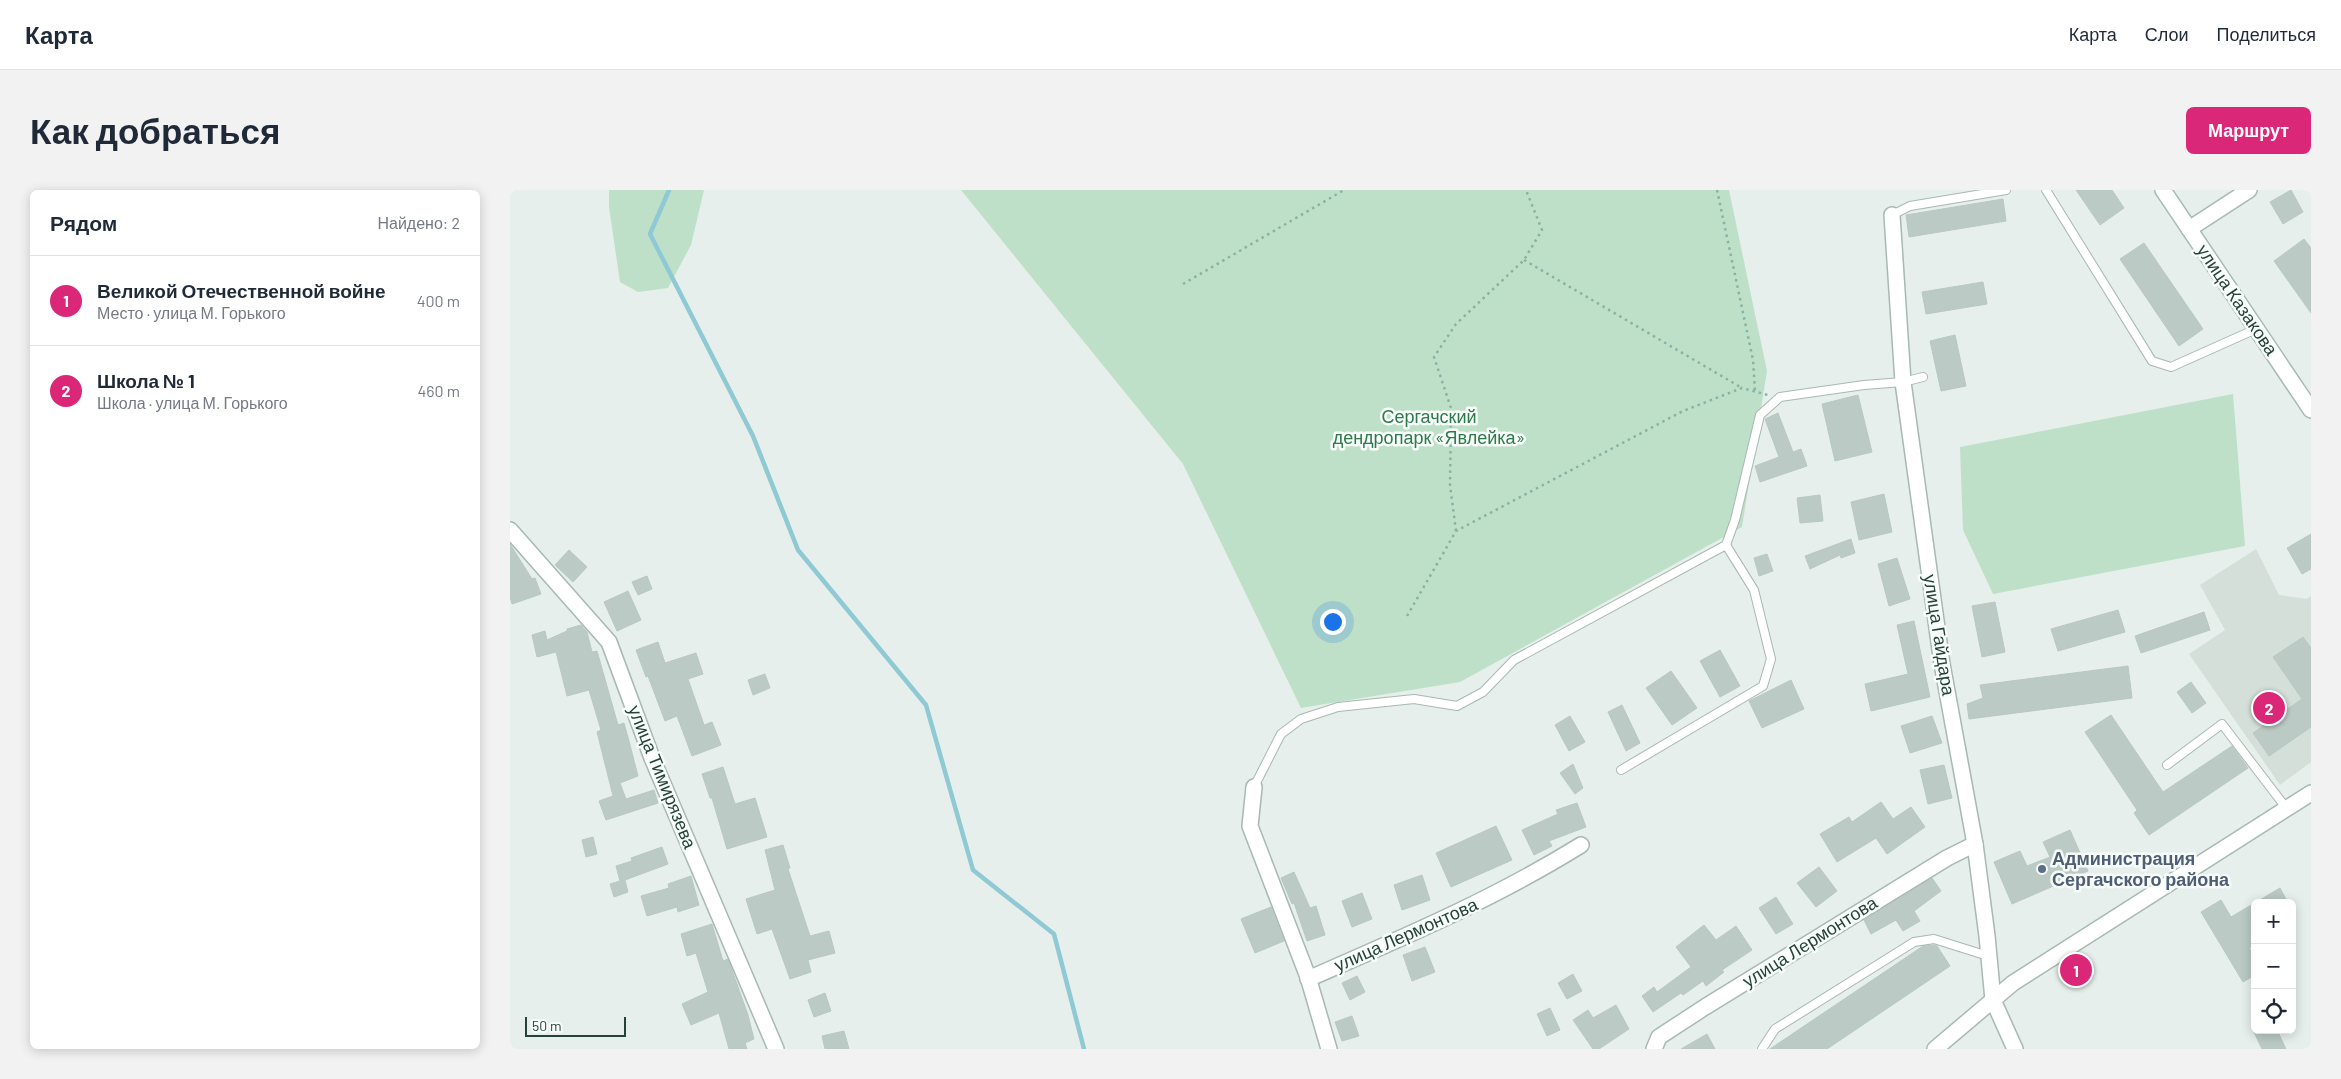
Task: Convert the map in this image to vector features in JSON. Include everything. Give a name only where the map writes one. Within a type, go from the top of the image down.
[{"type":"street","name":"улица Казакова","points":[[2163,190],[2311,410]]},
{"type":"street","points":[[2189,229],[2249,190]]},
{"type":"street","name":"улица Гайдара","points":[[1892,215],[1903,382],[1942,664],[1975,844],[1993,1000],[2016,1049]]},
{"type":"street","name":"улица Тимирязева","points":[[510,530],[609,642],[652,758],[776,1049]]},
{"type":"street","points":[[1254,787],[1250,826],[1308,979],[1329,1049]]},
{"type":"street","points":[[1935,1049],[2013,984],[2311,793]]},
{"type":"street","name":"улица Лермонтова","points":[[1654,1049],[1659,1037],[1939,863],[1975,844]]},
{"type":"street","name":"улица Лермонтова","points":[[1308,979],[1435,924],[1534,874],[1581,845]]},
{"type":"lane","points":[[1892,215],[1910,206],[2006,190]]},
{"type":"lane","points":[[2046,190],[2152,361],[2171,366],[2256,329]]},
{"type":"lane","points":[[1254,787],[1281,734],[1301,718],[1338,706],[1414,699],[1457,706],[1483,692],[1514,660],[1726,546],[1735,520],[1760,415],[1780,397],[1864,385],[1903,382],[1923,377]]},
{"type":"lane","points":[[1621,770],[1763,686],[1772,659],[1754,590],[1726,546]]},
{"type":"lane","points":[[2167,765],[2222,724],[2287,809]]},
{"type":"lane","points":[[1762,1049],[1775,1029],[1914,942],[1934,939],[1988,956]]},
{"type":"path","points":[[1183,284],[1344,190]]},
{"type":"path","points":[[1456,531],[1450,485],[1451,408],[1434,357],[1456,324],[1524,260],[1542,230],[1526,190]]},
{"type":"path","points":[[1718,190],[1753,360],[1755,391]]},
{"type":"path","points":[[1524,260],[1742,388],[1780,397]]},
{"type":"path","points":[[1407,616],[1456,531],[1683,412],[1742,388]]},
{"type":"shaded area","points":[[2256,549],[2279,595],[2306,599],[2311,596],[2311,762],[2280,785],[2189,654],[2225,630],[2200,585]]},
{"type":"green space","points":[[609,190],[704,190],[691,245],[668,288],[638,292],[620,282],[609,207]]},
{"type":"green space","name":"Сергачский дендропарк «Явлейка»","points":[[961,190],[1729,190],[1767,371],[1742,527],[1460,682],[1301,708],[1183,464]]},
{"type":"green space","points":[[2233,394],[2245,546],[1993,594],[1963,530],[1960,447]]},
{"type":"building","points":[[2076,190],[2112,190],[2124,208],[2100,225]]},
{"type":"building","points":[[2291,190],[2303,212],[2283,224],[2270,202]]},
{"type":"building","points":[[2003,199],[2006,221],[1909,237],[1906,215]]},
{"type":"building","points":[[2304,239],[2311,248],[2311,313],[2274,261]]},
{"type":"building","points":[[2144,243],[2203,329],[2179,346],[2120,259]]},
{"type":"building","points":[[1983,282],[1987,304],[1926,314],[1922,292]]},
{"type":"building","points":[[1955,335],[1966,386],[1941,391],[1930,341]]},
{"type":"building","points":[[1858,395],[1872,452],[1835,461],[1822,404]]},
{"type":"building","points":[[1778,413],[1793,452],[1801,449],[1807,466],[1760,482],[1755,466],[1779,457],[1765,419]]},
{"type":"building","points":[[1884,494],[1892,532],[1859,540],[1851,502]]},
{"type":"building","points":[[1820,495],[1823,521],[1800,523],[1797,498]]},
{"type":"building","points":[[2311,534],[2311,569],[2302,574],[2287,548]]},
{"type":"building","points":[[1851,539],[1855,553],[1841,558],[1840,555],[1810,569],[1805,556]]},
{"type":"building","points":[[510,544],[532,579],[535,578],[541,594],[512,604],[510,597]]},
{"type":"building","points":[[569,550],[587,567],[573,582],[555,565]]},
{"type":"building","points":[[1767,554],[1773,571],[1759,576],[1754,558]]},
{"type":"building","points":[[1897,558],[1910,599],[1889,606],[1878,564]]},
{"type":"building","points":[[647,576],[652,589],[638,595],[632,582]]},
{"type":"building","points":[[628,591],[641,620],[617,631],[604,602]]},
{"type":"building","points":[[1995,602],[2005,652],[1982,657],[1972,606]]},
{"type":"building","points":[[2118,610],[2125,632],[2058,651],[2051,629]]},
{"type":"building","points":[[2204,612],[2210,630],[2141,653],[2135,636]]},
{"type":"building","points":[[1914,621],[1930,697],[1871,711],[1865,684],[1908,674],[1897,625]]},
{"type":"building","points":[[581,625],[587,632],[592,652],[597,651],[618,725],[624,723],[629,741],[638,776],[620,783],[626,799],[654,790],[658,803],[606,820],[599,801],[613,796],[597,732],[601,730],[589,690],[567,696],[556,652],[537,657],[532,635],[545,631],[547,640],[567,631],[567,629]]},
{"type":"building","points":[[2303,637],[2311,648],[2311,727],[2269,756],[2253,733],[2302,699],[2273,657]]},
{"type":"building","points":[[658,642],[665,663],[696,653],[703,674],[688,679],[704,725],[712,722],[721,745],[692,756],[677,716],[665,721],[636,650]]},
{"type":"building","points":[[1720,650],[1740,686],[1720,697],[1700,661]]},
{"type":"building","points":[[2128,666],[2132,698],[1969,719],[1967,704],[1983,698],[1980,685]]},
{"type":"building","points":[[1671,671],[1697,708],[1672,725],[1646,688]]},
{"type":"building","points":[[765,674],[770,688],[753,695],[748,680]]},
{"type":"building","points":[[1791,680],[1804,709],[1762,728],[1749,701]]},
{"type":"building","points":[[2191,682],[2206,703],[2192,713],[2177,692]]},
{"type":"building","points":[[1622,705],[1640,743],[1626,751],[1608,712]]},
{"type":"building","points":[[2111,715],[2163,792],[2232,746],[2248,768],[2149,835],[2134,813],[2137,810],[2085,732]]},
{"type":"building","points":[[1570,716],[1585,742],[1569,751],[1555,725]]},
{"type":"building","points":[[1932,716],[1942,743],[1910,753],[1901,726]]},
{"type":"building","points":[[1573,764],[1583,788],[1575,794],[1560,773]]},
{"type":"building","points":[[1944,765],[1952,798],[1928,804],[1920,770]]},
{"type":"building","points":[[723,767],[735,804],[755,798],[767,837],[727,849],[712,798],[710,798],[702,774]]},
{"type":"building","points":[[1881,802],[1893,819],[1911,807],[1925,827],[1887,854],[1876,838],[1837,862],[1820,834],[1849,817],[1852,822]]},
{"type":"building","points":[[1577,803],[1586,827],[1549,841],[1552,846],[1534,855],[1522,830],[1558,814],[1556,810]]},
{"type":"building","points":[[1496,826],[1512,860],[1451,887],[1436,853]]},
{"type":"building","name":"Администрация Сергачского района","points":[[2070,830],[2088,871],[2012,904],[1994,862],[2020,851],[2027,866],[2050,857],[2043,842]]},
{"type":"building","points":[[593,837],[597,854],[586,857],[582,840]]},
{"type":"building","points":[[783,845],[790,868],[788,869],[810,936],[829,931],[835,953],[808,960],[811,972],[790,979],[772,929],[757,934],[746,899],[775,890],[765,850]]},
{"type":"building","points":[[662,847],[668,864],[625,880],[628,892],[614,897],[610,884],[620,881],[616,866],[632,861],[631,858]]},
{"type":"building","points":[[1819,867],[1837,891],[1816,907],[1797,883]]},
{"type":"building","points":[[1294,872],[1310,908],[1316,906],[1325,935],[1307,941],[1294,903],[1292,904],[1281,878]]},
{"type":"building","points":[[1422,875],[1430,900],[1402,910],[1394,885]]},
{"type":"building","points":[[691,876],[699,905],[678,912],[677,907],[647,916],[641,896],[669,888],[668,884]]},
{"type":"building","points":[[1932,878],[1941,891],[1914,911],[1920,921],[1903,931],[1896,920],[1871,934],[1864,920]]},
{"type":"building","points":[[2280,888],[2286,899],[2261,899]]},
{"type":"building","points":[[1362,893],[1372,919],[1352,927],[1342,901]]},
{"type":"building","points":[[1776,897],[1793,924],[1776,934],[1759,908]]},
{"type":"building","points":[[2221,900],[2231,917],[2251,905],[2251,947],[2249,948],[2251,951],[2251,977],[2243,982],[2201,912]]},
{"type":"building","points":[[1271,907],[1284,941],[1255,953],[1241,919]]},
{"type":"building","points":[[712,924],[723,961],[728,959],[748,1015],[754,1039],[745,1043],[747,1049],[729,1049],[719,1013],[691,1025],[682,1004],[708,992],[696,953],[687,956],[681,934]]},
{"type":"building","points":[[1704,925],[1716,940],[1736,926],[1752,950],[1722,970],[1724,972],[1706,986],[1703,981],[1653,1012],[1642,996],[1654,987],[1657,992],[1691,967],[1676,947]]},
{"type":"building","points":[[1923,946],[1937,946],[1950,966],[1827,1049],[1770,1049]]},
{"type":"building","points":[[1425,947],[1435,972],[1412,981],[1403,955]]},
{"type":"building","points":[[1573,974],[1582,991],[1567,999],[1558,983]]},
{"type":"building","points":[[1357,976],[1365,992],[1350,1000],[1342,983]]},
{"type":"building","points":[[825,993],[831,1011],[814,1017],[808,1000]]},
{"type":"building","points":[[1616,1005],[1629,1029],[1599,1049],[1593,1049],[1573,1020],[1588,1010],[1593,1018]]},
{"type":"building","points":[[1550,1008],[1560,1030],[1547,1036],[1537,1014]]},
{"type":"building","points":[[1352,1016],[1359,1036],[1342,1041],[1335,1022]]},
{"type":"building","points":[[844,1031],[849,1049],[825,1049],[822,1036]]},
{"type":"building","points":[[1707,1034],[1715,1049],[1681,1049]]},
{"type":"building","points":[[2255,1034],[2279,1034],[2286,1049],[2262,1049]]},
{"type":"waterway","points":[[669,190],[650,234],[753,436],[798,550],[926,705],[973,870],[1054,934],[1084,1049]]},
{"type":"place","name":"Школа № 1","points":[[2269,708]]},
{"type":"place","name":"Администрация Сергачского района","points":[[2042,869]]},
{"type":"place","name":"Великой Отечественной войне","points":[[2076,970]]}]
